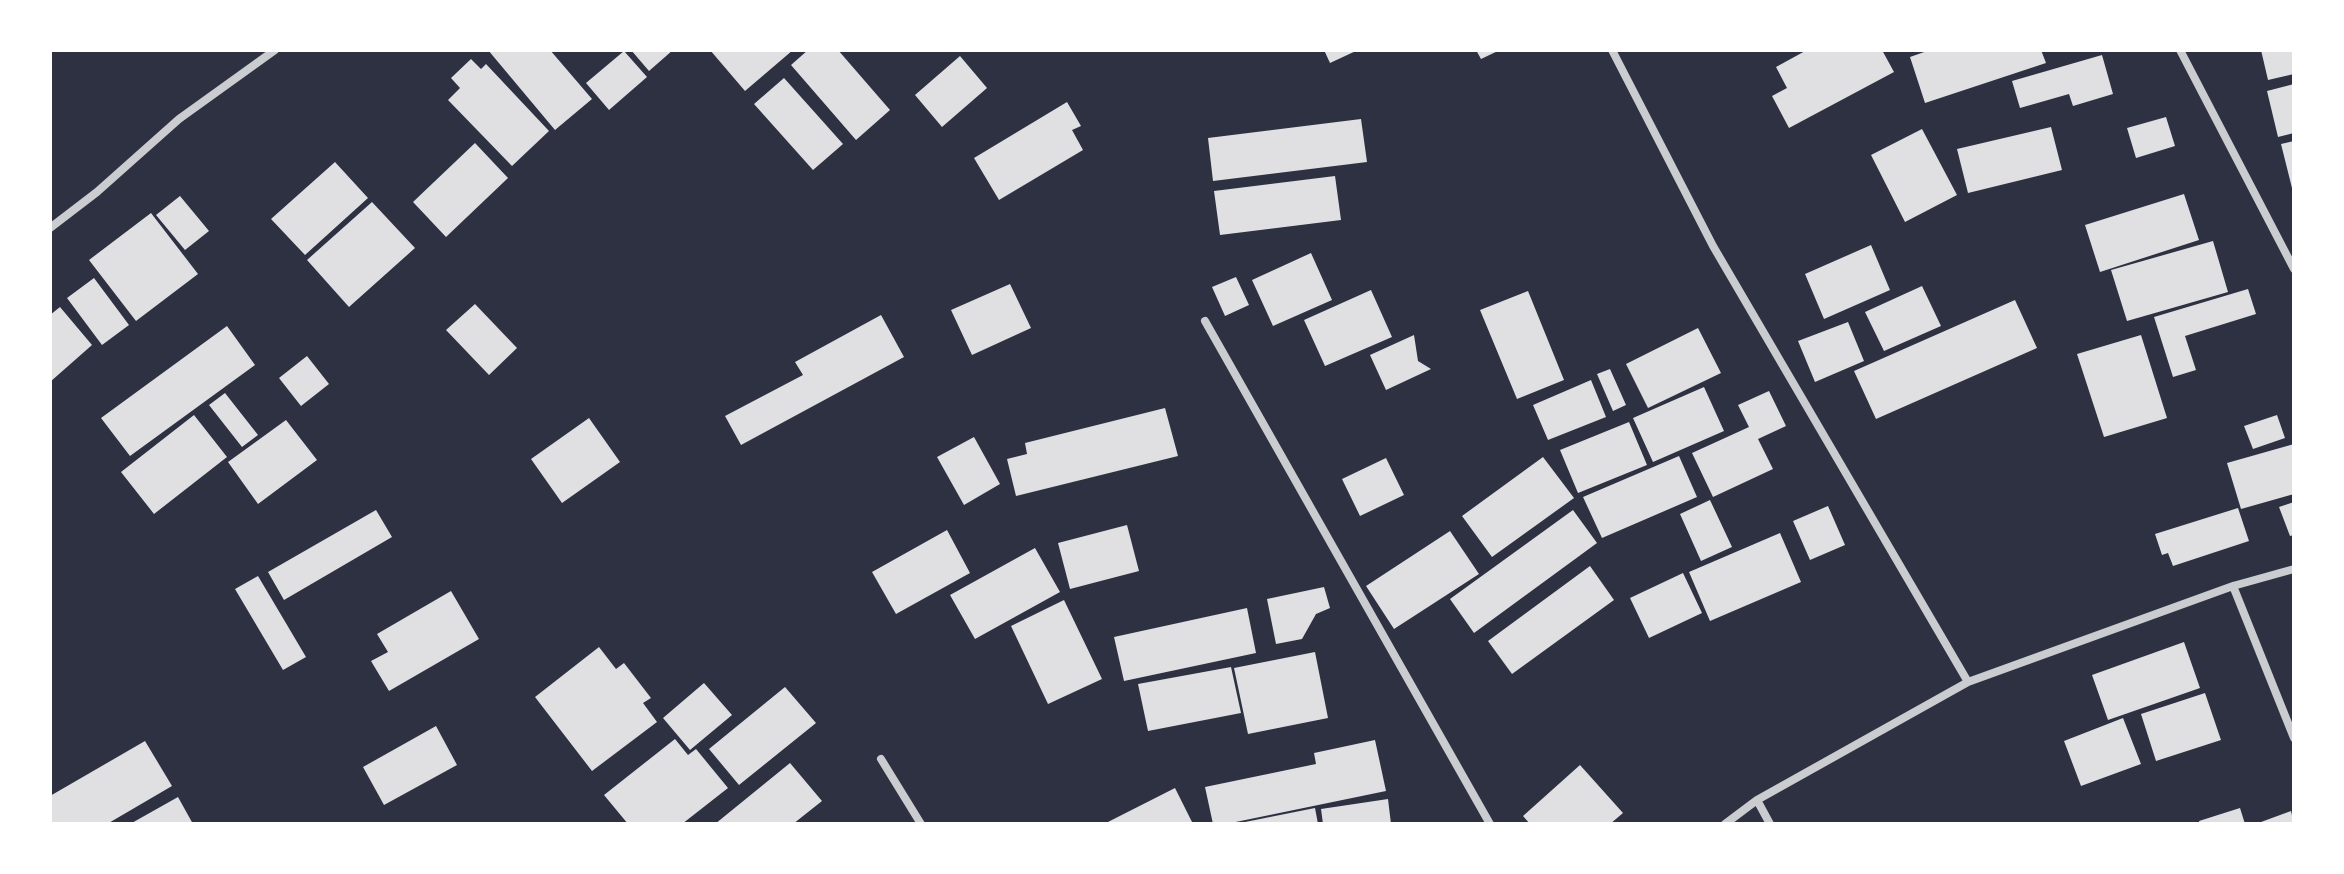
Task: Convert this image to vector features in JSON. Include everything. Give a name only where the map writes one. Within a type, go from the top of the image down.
[{"type":"street","points":[[50,228],[97,192],[179,119],[275,50]]},
{"type":"street","points":[[1612,50],[1713,246],[1968,682]]},
{"type":"street","points":[[2180,50],[2294,269]]},
{"type":"street","points":[[1205,321],[1490,824]]},
{"type":"street","points":[[1725,824],[1757,800],[1968,682],[2233,586],[2294,569]]},
{"type":"street","points":[[2233,586],[2294,738]]},
{"type":"street","points":[[881,759],[921,824]]},
{"type":"street","points":[[1757,800],[1770,824]]},
{"type":"building","points":[[488,50],[550,50],[592,99],[555,130]]},
{"type":"building","points":[[631,50],[673,50],[649,71]]},
{"type":"building","points":[[710,50],[793,50],[745,91]]},
{"type":"building","points":[[808,50],[838,50],[890,110],[856,140],[791,65]]},
{"type":"building","points":[[1324,50],[1358,50],[1330,63]]},
{"type":"building","points":[[1476,50],[1500,50],[1481,59]]},
{"type":"building","points":[[1807,50],[1882,50],[1894,72],[1789,128],[1772,96],[1787,88],[1776,67]]},
{"type":"building","points":[[1930,50],[2041,50],[2046,63],[1925,103],[1910,57]]},
{"type":"building","points":[[2261,50],[2294,50],[2294,74],[2268,80]]},
{"type":"building","points":[[624,51],[647,77],[609,110],[586,83]]},
{"type":"building","points":[[2102,55],[2113,94],[2073,106],[2069,94],[2020,108],[2012,81]]},
{"type":"building","points":[[960,56],[987,88],[942,127],[915,95]]},
{"type":"building","points":[[471,59],[481,69],[486,64],[549,131],[512,166],[448,100],[460,88],[451,78]]},
{"type":"building","points":[[784,78],[843,144],[813,170],[754,104]]},
{"type":"building","points":[[2294,84],[2294,133],[2278,137],[2267,91]]},
{"type":"building","points":[[1067,102],[1081,126],[1072,130],[1083,150],[999,200],[974,158]]},
{"type":"building","points":[[2166,117],[2175,146],[2136,158],[2127,128]]},
{"type":"building","points":[[1361,119],[1367,162],[1213,181],[1208,138]]},
{"type":"building","points":[[2051,127],[2062,170],[1968,193],[1957,149]]},
{"type":"building","points":[[1922,129],[1957,195],[1905,222],[1871,155]]},
{"type":"building","points":[[2294,141],[2294,192],[2293,192],[2281,144]]},
{"type":"building","points":[[475,143],[508,178],[446,237],[413,202]]},
{"type":"building","points":[[335,162],[368,198],[305,255],[271,219]]},
{"type":"building","points":[[1335,176],[1341,220],[1220,235],[1214,191]]},
{"type":"building","points":[[2184,194],[2199,240],[2100,272],[2085,225]]},
{"type":"building","points":[[180,196],[209,231],[185,250],[156,215]]},
{"type":"building","points":[[372,202],[415,248],[349,307],[307,260]]},
{"type":"building","points":[[151,213],[198,274],[136,321],[89,260]]},
{"type":"building","points":[[2213,241],[2228,292],[2127,321],[2111,270]]},
{"type":"building","points":[[1871,245],[1890,290],[1824,319],[1805,274]]},
{"type":"building","points":[[1311,253],[1332,300],[1273,326],[1252,280]]},
{"type":"building","points":[[1236,277],[1249,305],[1225,316],[1212,287]]},
{"type":"building","points":[[94,278],[129,325],[102,345],[67,298]]},
{"type":"building","points":[[1010,284],[1031,328],[972,355],[951,310]]},
{"type":"building","points":[[1922,286],[1941,326],[1884,351],[1865,312]]},
{"type":"building","points":[[2248,289],[2256,314],[2185,336],[2196,370],[2173,377],[2154,317]]},
{"type":"building","points":[[1371,290],[1392,337],[1325,366],[1304,320]]},
{"type":"building","points":[[1528,291],[1564,380],[1517,399],[1480,310]]},
{"type":"building","points":[[2015,300],[2037,348],[1876,419],[1854,371]]},
{"type":"building","points":[[475,304],[517,348],[489,375],[446,330]]},
{"type":"building","points":[[60,307],[92,345],[50,382],[50,315]]},
{"type":"building","points":[[881,315],[904,357],[741,445],[725,416],[803,375],[795,362]]},
{"type":"building","points":[[1848,322],[1864,361],[1815,382],[1798,341]]},
{"type":"building","points":[[227,326],[255,365],[130,456],[101,418]]},
{"type":"building","points":[[1698,328],[1721,373],[1648,408],[1626,364]]},
{"type":"building","points":[[1414,335],[1418,361],[1431,369],[1386,390],[1370,355]]},
{"type":"building","points":[[2141,335],[2167,418],[2104,437],[2077,354]]},
{"type":"building","points":[[307,356],[329,384],[301,406],[279,378]]},
{"type":"building","points":[[1610,369],[1626,405],[1613,411],[1597,374]]},
{"type":"building","points":[[1591,380],[1606,417],[1548,440],[1533,405]]},
{"type":"building","points":[[1704,387],[1724,431],[1653,462],[1633,418]]},
{"type":"building","points":[[1769,391],[1786,426],[1758,439],[1773,469],[1713,497],[1692,453],[1749,427],[1738,405]]},
{"type":"building","points":[[225,393],[258,435],[242,447],[209,405]]},
{"type":"building","points":[[1165,408],[1178,456],[1016,496],[1007,459],[1027,454],[1025,443]]},
{"type":"building","points":[[194,415],[227,457],[154,514],[121,472]]},
{"type":"building","points":[[2277,415],[2285,438],[2253,449],[2244,426]]},
{"type":"building","points":[[589,418],[620,462],[562,503],[531,459]]},
{"type":"building","points":[[286,420],[317,460],[258,504],[228,462]]},
{"type":"building","points":[[1629,422],[1647,465],[1578,493],[1560,450]]},
{"type":"building","points":[[974,437],[1000,484],[964,505],[937,457]]},
{"type":"building","points":[[2294,444],[2294,494],[2241,509],[2227,463]]},
{"type":"building","points":[[1679,456],[1697,497],[1602,538],[1583,497]]},
{"type":"building","points":[[1543,457],[1574,498],[1492,557],[1462,516]]},
{"type":"building","points":[[1386,458],[1404,495],[1360,516],[1342,479]]},
{"type":"building","points":[[1710,500],[1732,547],[1701,561],[1680,514]]},
{"type":"building","points":[[2294,502],[2294,535],[2290,536],[2279,507]]},
{"type":"building","points":[[1828,506],[1845,545],[1810,560],[1793,521]]},
{"type":"building","points":[[2238,508],[2249,541],[2173,566],[2168,553],[2162,555],[2155,534]]},
{"type":"building","points":[[376,510],[392,537],[284,600],[268,572]]},
{"type":"building","points":[[1573,510],[1597,543],[1474,633],[1450,599]]},
{"type":"building","points":[[1127,525],[1139,571],[1070,589],[1058,543]]},
{"type":"building","points":[[947,530],[970,573],[896,614],[872,572]]},
{"type":"building","points":[[1450,531],[1479,574],[1394,629],[1366,586]]},
{"type":"building","points":[[1780,533],[1801,582],[1710,621],[1689,572]]},
{"type":"building","points":[[1035,548],[1060,592],[975,639],[950,595]]},
{"type":"building","points":[[1590,566],[1614,600],[1512,674],[1488,641]]},
{"type":"building","points":[[1683,573],[1702,613],[1649,638],[1630,598]]},
{"type":"building","points":[[258,576],[306,657],[283,670],[235,589]]},
{"type":"building","points":[[1324,587],[1330,608],[1316,614],[1302,639],[1276,644],[1267,599]]},
{"type":"building","points":[[451,591],[479,639],[389,691],[371,661],[388,652],[377,634]]},
{"type":"building","points":[[1064,600],[1102,679],[1048,704],[1011,626]]},
{"type":"building","points":[[1247,608],[1256,653],[1124,681],[1114,637]]},
{"type":"building","points":[[2184,642],[2200,688],[2108,720],[2092,675]]},
{"type":"building","points":[[599,647],[616,669],[624,663],[651,698],[643,703],[657,722],[592,771],[535,697]]},
{"type":"building","points":[[1315,652],[1328,718],[1248,734],[1234,668]]},
{"type":"building","points":[[1231,667],[1241,713],[1148,731],[1138,684]]},
{"type":"building","points":[[704,683],[732,715],[690,750],[663,718]]},
{"type":"building","points":[[785,687],[816,723],[739,785],[709,749]]},
{"type":"building","points":[[2205,693],[2221,740],[2156,761],[2141,714]]},
{"type":"building","points":[[2123,718],[2141,764],[2081,786],[2064,741]]},
{"type":"building","points":[[436,726],[457,765],[384,805],[363,767]]},
{"type":"building","points":[[675,739],[688,755],[696,749],[728,788],[682,824],[628,824],[604,795]]},
{"type":"building","points":[[1375,740],[1386,791],[1226,824],[1213,824],[1205,787],[1316,764],[1314,753]]},
{"type":"building","points":[[145,741],[172,786],[107,824],[50,824],[50,796]]},
{"type":"building","points":[[790,763],[822,801],[793,824],[715,824]]},
{"type":"building","points":[[1580,765],[1623,813],[1610,824],[1530,824],[1523,816]]},
{"type":"building","points":[[1175,788],[1193,824],[1104,824]]},
{"type":"building","points":[[178,797],[193,824],[130,824]]},
{"type":"building","points":[[1388,799],[1391,824],[1323,824],[1321,809]]},
{"type":"building","points":[[1315,808],[1318,824],[1240,824],[1240,823]]},
{"type":"building","points":[[2240,808],[2245,824],[2200,824],[2199,821]]},
{"type":"building","points":[[2291,811],[2294,824],[2261,822]]}]
